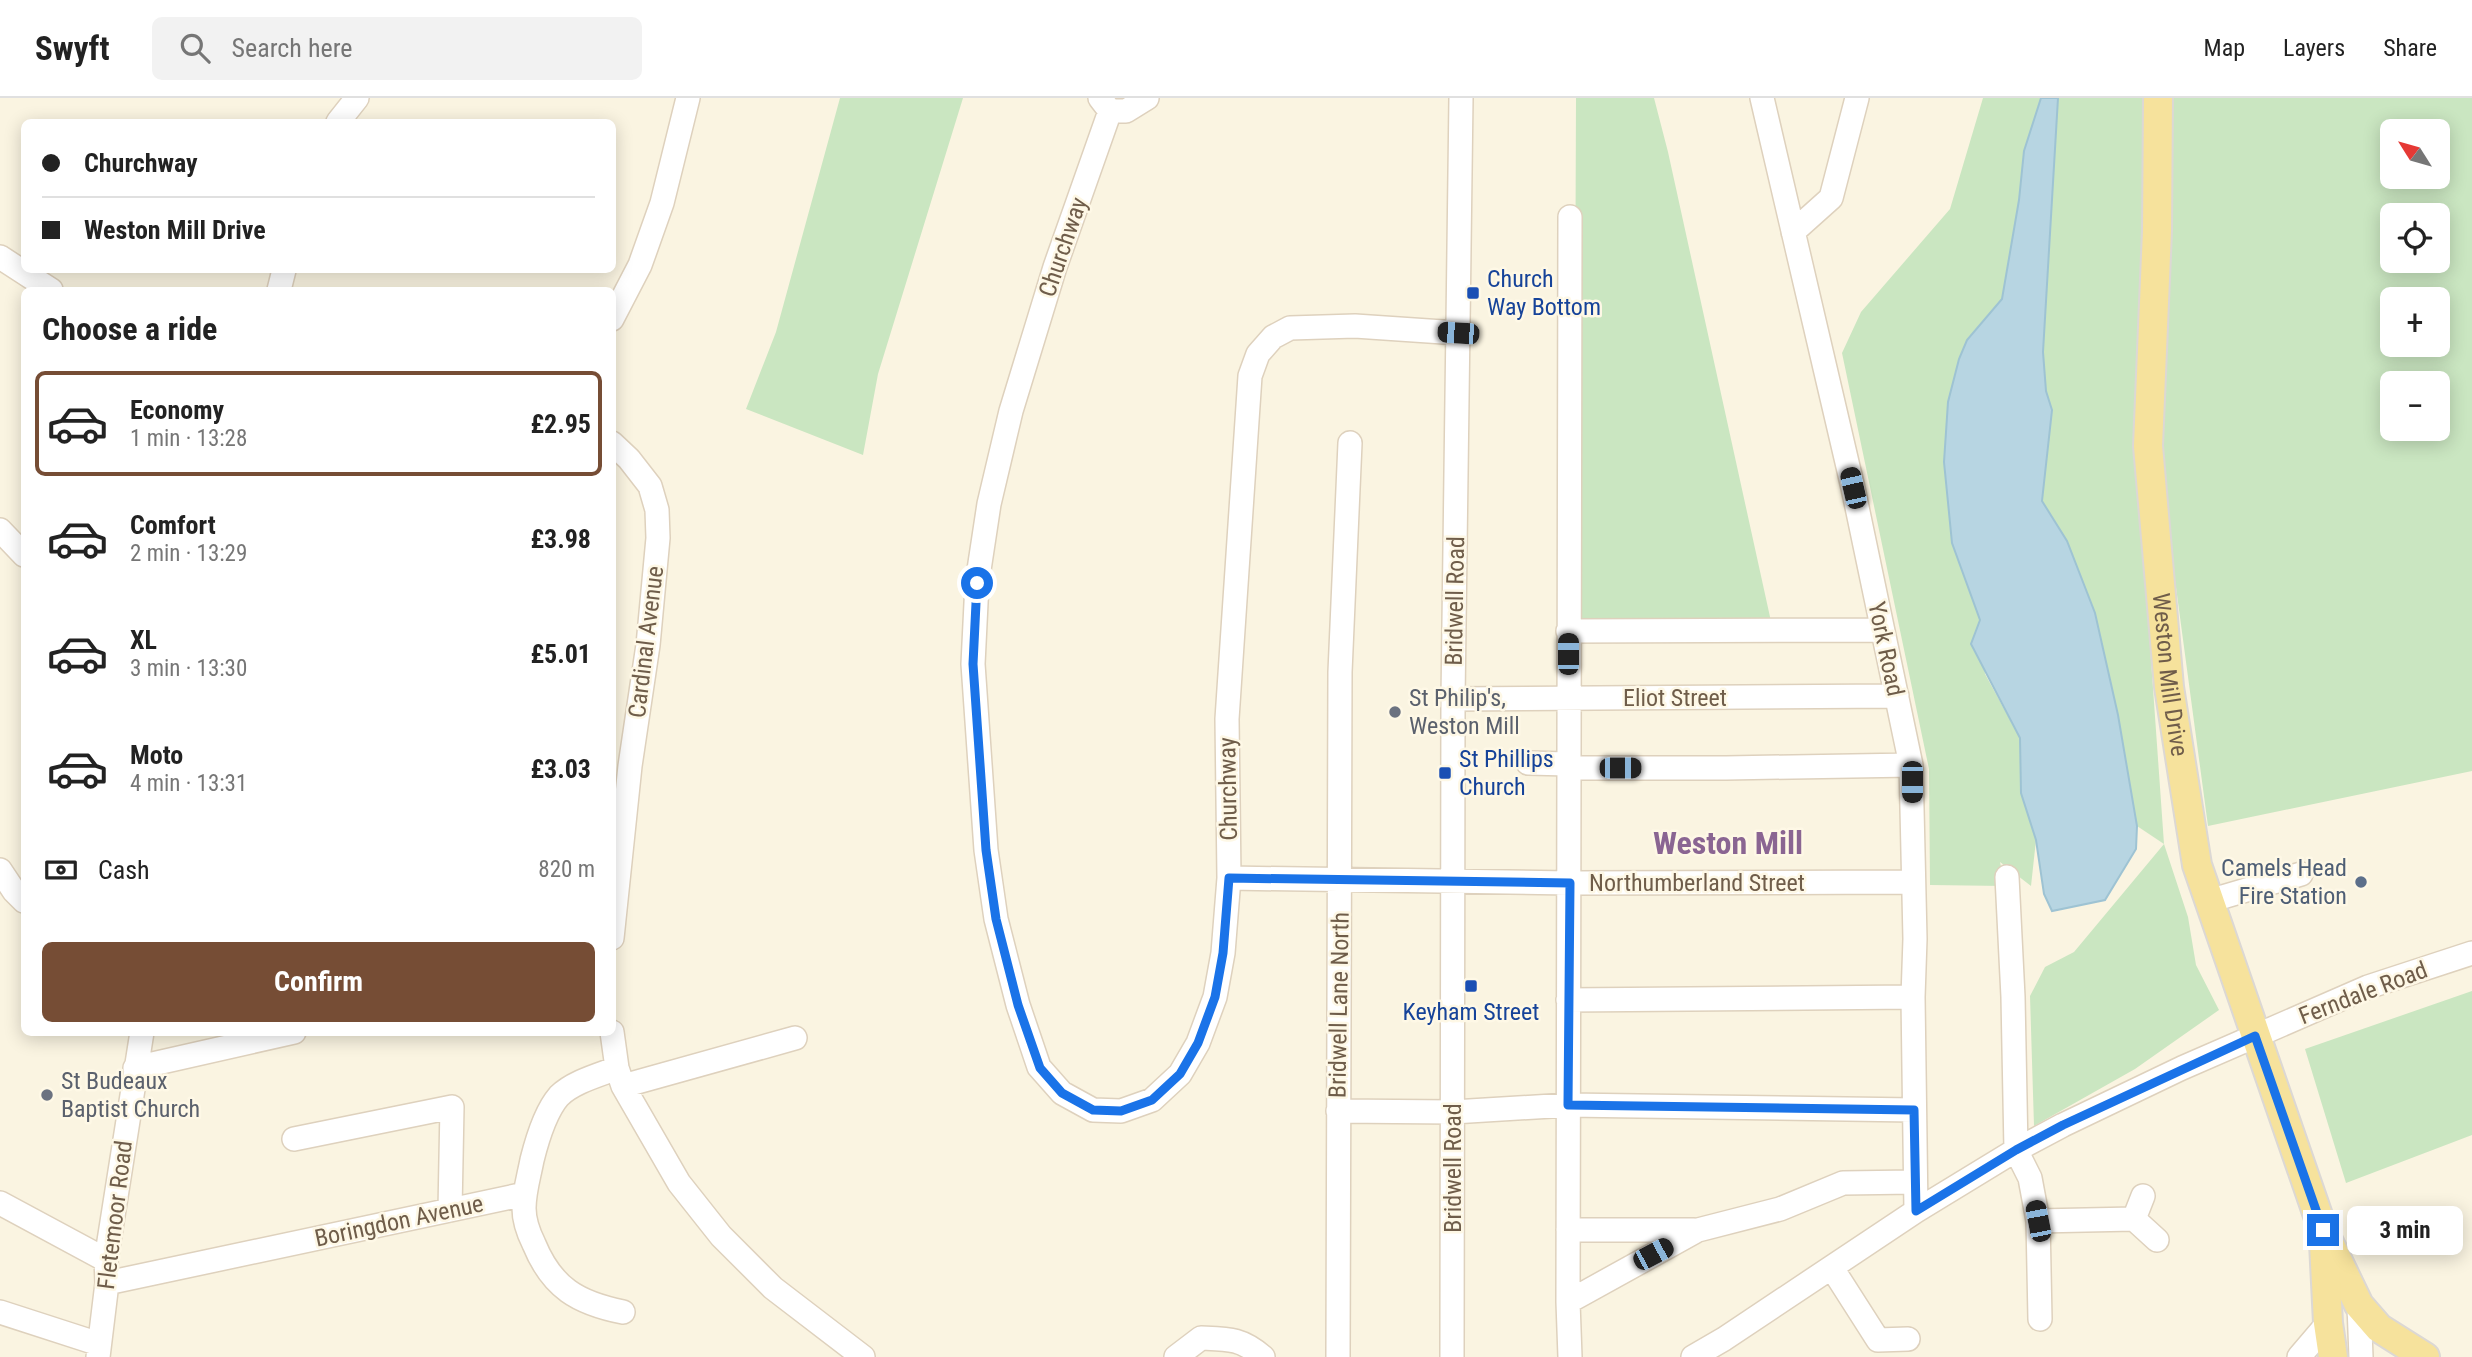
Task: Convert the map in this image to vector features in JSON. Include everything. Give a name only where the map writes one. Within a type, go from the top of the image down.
[{"type":"main road","name":"Weston Mill Drive","points":[[2158,98],[2157,231],[2148,446],[2169,687],[2197,865],[2323,1230],[2359,1305],[2379,1328],[2425,1357]]},
{"type":"main road","name":"Weston Mill Drive","points":[[2323,1230],[2332,1354]]},
{"type":"street","points":[[340,119],[357,98]]},
{"type":"street","points":[[616,311],[640,265],[662,203],[688,98]]},
{"type":"street","name":"Churchway","points":[[1147,98],[1126,111],[1105,104],[1011,411],[989,504],[977,583],[973,664],[986,850],[996,919],[1018,1005],[1040,1068],[1062,1093],[1093,1110],[1121,1111],[1152,1100],[1180,1074],[1198,1043],[1215,997],[1223,953],[1229,878],[1227,719],[1250,376],[1258,354],[1273,337],[1290,328],[1355,326],[1458,333]]},
{"type":"street","name":"Bridwell Road","points":[[1452,1357],[1453,699],[1461,98]]},
{"type":"street","name":"York Road","points":[[1762,98],[1853,488],[1911,765],[1916,1211]]},
{"type":"street","points":[[1793,232],[1831,198],[1857,98]]},
{"type":"street","points":[[1570,216],[1570,1357]]},
{"type":"street","points":[[0,257],[21,271]]},
{"type":"street","points":[[25,273],[46,287]]},
{"type":"street","name":"Bridwell Lane North","points":[[1338,1357],[1340,672],[1350,443]]},
{"type":"street","name":"Cardinal Avenue","points":[[616,447],[650,486],[657,510],[658,538],[648,645],[630,766],[616,900]]},
{"type":"street","points":[[0,530],[21,552]]},
{"type":"street","points":[[1568,631],[1881,630]]},
{"type":"street","name":"Eliot Street","points":[[1453,699],[1897,696]]},
{"type":"street","points":[[1528,763],[1726,768],[1911,765]]},
{"type":"street","points":[[0,870],[21,898]]},
{"type":"street","points":[[2209,901],[2301,874]]},
{"type":"street","points":[[2007,877],[2016,1150],[2030,1178],[2038,1221],[2040,1319]]},
{"type":"street","name":"Northumberland Street","points":[[1229,878],[1570,883],[1913,882]]},
{"type":"street","name":"Ferndale Road","points":[[1693,1357],[1916,1211],[2016,1150],[2182,1068],[2255,1036],[2368,988],[2472,953]]},
{"type":"street","points":[[1568,1000],[1913,997]]},
{"type":"street","name":"Fletemoor Road","points":[[99,1350],[107,1283],[106,1260],[141,1036]]},
{"type":"street","points":[[135,1068],[276,1036]]},
{"type":"street","points":[[613,1036],[620,1077],[678,1183],[721,1236],[774,1288],[863,1357]]},
{"type":"street","points":[[622,1312],[594,1306],[566,1290],[543,1268],[524,1212],[525,1194],[535,1149],[558,1097],[569,1089],[795,1038]]},
{"type":"street","points":[[1338,1111],[1453,1112],[1568,1105],[1914,1110]]},
{"type":"street","points":[[294,1139],[452,1107],[450,1210]]},
{"type":"street","points":[[1568,1302],[1698,1230],[1780,1209],[1843,1183],[1914,1182]]},
{"type":"street","name":"Boringdon Avenue","points":[[107,1283],[525,1194]]},
{"type":"street","points":[[2134,1219],[2143,1196]]},
{"type":"street","points":[[0,1203],[106,1260]]},
{"type":"street","points":[[2038,1221],[2134,1219],[2157,1240]]},
{"type":"street","points":[[1568,1230],[1698,1230]]},
{"type":"street","points":[[1832,1268],[1878,1340],[1908,1339]]},
{"type":"street","points":[[2359,1305],[2361,1357]]},
{"type":"street","points":[[0,1312],[99,1350]]},
{"type":"street","points":[[2300,1357],[2328,1323]]},
{"type":"street","points":[[1176,1357],[1201,1338],[1240,1342],[1249,1345],[1263,1357]]},
{"type":"green space","points":[[840,98],[963,98],[878,374],[863,455],[746,409],[776,332]]},
{"type":"green space","points":[[1576,98],[1654,98],[1772,626],[1574,626]]},
{"type":"green space","points":[[1983,98],[2041,98],[2024,151],[2019,200],[2002,299],[1967,340],[1952,543],[1980,620],[1985,674],[2020,738],[2021,793],[2036,840],[2031,886],[2000,862],[2005,886],[1930,885],[1929,769],[1842,353],[1861,312],[1950,209]]},
{"type":"green space","points":[[2058,98],[2145,98],[2136,447],[2164,844],[2137,826],[2118,715],[2095,613],[2067,541],[2042,501],[2052,410],[2046,391],[2043,352]]},
{"type":"green space","points":[[2168,98],[2472,98],[2472,771],[2208,826],[2156,438]]},
{"type":"green space","points":[[2164,844],[2188,917],[2196,965],[2219,1010],[2135,1069],[2034,1126],[2030,996],[2045,967],[2074,952]]},
{"type":"green space","points":[[2472,991],[2472,1135],[2346,1183],[2305,1049]]},
{"type":"water","points":[[2041,98],[2058,98],[2043,352],[2046,391],[2052,410],[2042,501],[2067,541],[2095,613],[2118,715],[2137,826],[2136,849],[2105,900],[2052,911],[2044,894],[2036,840],[2021,793],[2020,738],[1971,644],[1980,620],[1952,543],[1944,462],[1948,402],[1959,359],[1967,340],[2002,299],[2019,200],[2024,151]]},
{"type":"place","name":"Church Way Bottom","points":[[1473,293]]},
{"type":"place","name":"St Philip's, Weston Mill","points":[[1395,712]]},
{"type":"place","name":"St Phillips Church","points":[[1445,773]]},
{"type":"place","name":"Camels Head Fire Station","points":[[2361,882]]},
{"type":"place","name":"Keyham Street","points":[[1471,986]]},
{"type":"place","name":"St Budeaux Baptist Church","points":[[47,1095]]},
{"type":"district","name":"Weston Mill","points":[[1728,843]]},
{"type":"route","points":[[977,583],[973,664],[986,850],[996,919],[1018,1005],[1040,1068],[1062,1093],[1093,1110],[1121,1111],[1152,1100],[1180,1074],[1198,1043],[1215,997],[1223,953],[1229,878],[1570,883],[1568,1105],[1914,1110],[1916,1211],[2016,1150],[2063,1125],[2255,1036],[2323,1230]]}]
